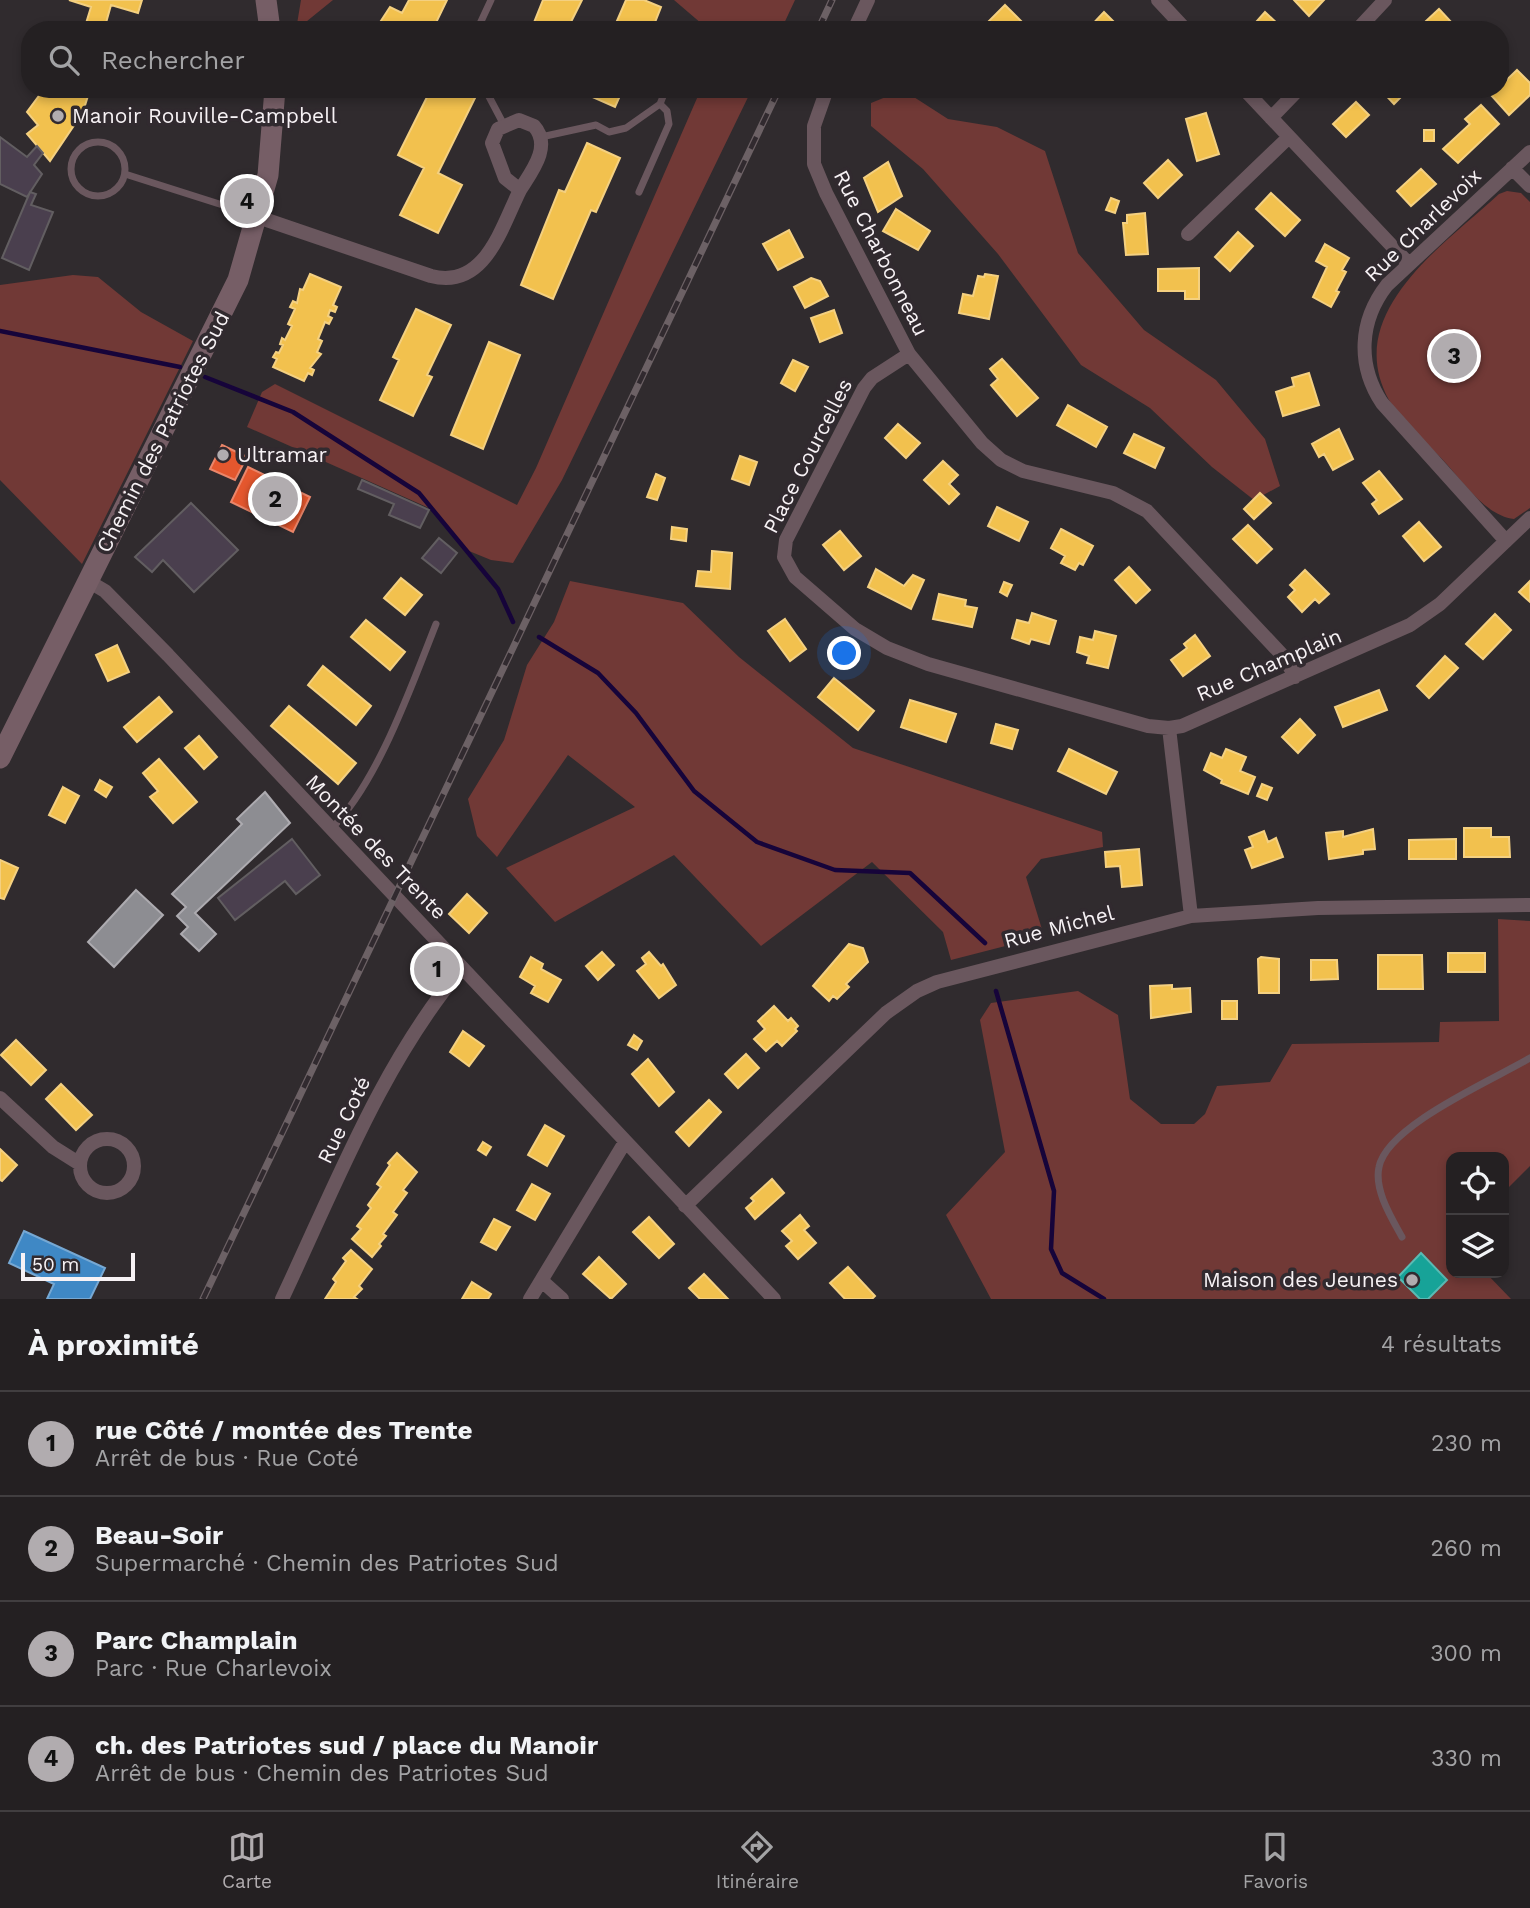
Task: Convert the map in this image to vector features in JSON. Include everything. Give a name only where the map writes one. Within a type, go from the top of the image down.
[{"type":"main road","points":[[266,0],[270,21]]},
{"type":"main road","name":"Chemin des Patriotes Sud","points":[[0,758],[225,308],[258,217],[271,150],[274,98]]},
{"type":"street","points":[[858,21],[867,0]]},
{"type":"street","points":[[1157,0],[1177,21]]},
{"type":"street","points":[[1365,21],[1385,0]]},
{"type":"street","name":"Rue Charbonneau","points":[[824,98],[814,125],[814,164],[826,193],[909,354]]},
{"type":"street","points":[[1252,98],[1409,264]]},
{"type":"street","points":[[1271,118],[1290,98]]},
{"type":"street","points":[[258,217],[431,275],[453,279],[463,277],[480,266],[541,152],[541,137],[534,126],[519,120],[504,125],[494,135],[493,149],[505,178],[520,190]]},
{"type":"street","points":[[1188,234],[1289,137]]},
{"type":"street","name":"Rue Charlevoix","points":[[1506,541],[1388,410],[1369,379],[1364,343],[1369,317],[1381,292],[1530,152]]},
{"type":"street","points":[[1513,168],[1530,186]]},
{"type":"street","points":[[909,354],[982,443],[1000,460],[1023,471],[1113,493],[1147,511],[1285,658],[1295,677]]},
{"type":"street","name":"Place Courcelles","points":[[909,354],[876,375],[864,388],[786,540],[784,557],[791,573],[855,629],[898,653],[1148,726],[1169,728]]},
{"type":"street","name":"Rue Champlain","points":[[1169,728],[1295,677],[1421,619],[1530,518]]},
{"type":"street","name":"Montée des Trente","points":[[88,581],[105,591],[132,618],[774,1299]]},
{"type":"street","points":[[1169,728],[1191,916]]},
{"type":"street","name":"Rue Michel","points":[[685,1206],[886,1013],[917,991],[948,978],[1191,916],[1318,908],[1530,905]]},
{"type":"street","name":"Rue Coté","points":[[282,1299],[387,1080],[420,1024],[461,969]]},
{"type":"street","points":[[0,1098],[53,1147],[79,1164]]},
{"type":"street","points":[[530,1299],[625,1142]]},
{"type":"street","points":[[542,1281],[562,1299]]},
{"type":"lane","points":[[481,21],[491,0]]},
{"type":"lane","points":[[490,98],[504,125]]},
{"type":"lane","points":[[541,137],[596,125],[615,132],[660,104],[662,98]]},
{"type":"lane","points":[[639,192],[669,124],[667,111],[660,104]]},
{"type":"lane","points":[[106,143],[119,151],[125,174],[116,190],[98,196],[81,190],[75,183],[71,164],[80,148],[88,144],[106,143]]},
{"type":"lane","points":[[125,174],[258,217]]},
{"type":"lane","points":[[330,830],[357,799],[415,676],[436,624]]},
{"type":"lane","points":[[1402,1237],[1379,1187],[1379,1165],[1400,1137],[1444,1103],[1530,1058]]},
{"type":"shaded area","points":[[301,0],[333,0],[307,21],[298,21]]},
{"type":"shaded area","points":[[674,0],[795,0],[785,21],[698,21]]},
{"type":"shaded area","points":[[697,98],[748,98],[562,480],[513,563],[491,560],[469,551],[429,508],[247,427],[262,392],[275,384],[517,505],[536,468]]},
{"type":"shaded area","points":[[883,98],[915,98],[948,119],[997,127],[1045,151],[1078,253],[1144,330],[1216,380],[1265,439],[1280,486],[1254,500],[1212,467],[1150,408],[1081,365],[998,254],[923,169],[871,126],[871,103]]},
{"type":"shaded area","points":[[1507,191],[1521,193],[1530,202],[1530,508],[1514,519],[1483,504],[1407,423],[1389,400],[1378,368],[1378,338],[1388,310],[1405,284],[1452,235],[1499,194]]},
{"type":"shaded area","points":[[73,275],[98,277],[141,312],[193,341],[82,564],[0,480],[0,285]]},
{"type":"shaded area","points":[[570,581],[683,603],[739,657],[853,748],[1102,832],[1103,847],[1041,859],[1026,877],[1044,936],[951,960],[943,932],[872,862],[761,946],[674,855],[555,922],[506,868],[635,807],[568,755],[497,857],[477,836],[468,799],[504,740],[527,665],[554,622]]},
{"type":"shaded area","points":[[1498,919],[1530,921],[1530,1166],[1509,1187],[1509,1152],[1446,1152],[1446,1278],[1491,1278],[1511,1299],[991,1299],[946,1215],[1005,1152],[980,1020],[991,1003],[1078,991],[1118,1015],[1130,1099],[1161,1124],[1194,1124],[1205,1114],[1217,1086],[1270,1082],[1292,1044],[1439,1042],[1440,1022],[1499,1021]]},
{"type":"building: Logements","points":[[69,0],[142,0],[138,13],[111,5],[107,21],[87,21],[91,7]]},
{"type":"building: Logements","points":[[409,0],[447,0],[437,21],[381,21],[390,7],[402,13]]},
{"type":"building: Logements","points":[[543,0],[582,0],[572,21],[535,21]]},
{"type":"building: Logements","points":[[626,0],[644,0],[661,7],[656,21],[617,21]]},
{"type":"building: Logements","points":[[1294,0],[1324,0],[1309,16]]},
{"type":"building: Logements","points":[[1005,5],[1021,21],[989,21]]},
{"type":"building: Logements","points":[[1439,9],[1450,21],[1426,21]]},
{"type":"building: Logements","points":[[1104,12],[1113,21],[1096,21]]},
{"type":"building: Logements","points":[[1265,12],[1275,21],[1257,21]]},
{"type":"building: Logements","points":[[1517,70],[1530,83],[1530,95],[1509,115],[1494,98],[1509,98],[1509,78]]},
{"type":"building: Logements","points":[[37,98],[87,98],[83,112],[50,161],[27,134],[38,125],[27,112]]},
{"type":"building: Logements","points":[[426,98],[475,98],[438,173],[462,185],[438,233],[400,215],[424,168],[398,155]]},
{"type":"building: Logements","points":[[595,98],[619,98],[615,107]]},
{"type":"building: Logements","points":[[1388,98],[1400,98],[1394,104]]},
{"type":"building: Logements","points":[[1356,102],[1369,115],[1346,137],[1333,124]]},
{"type":"building: Logements","points":[[1481,105],[1499,124],[1458,163],[1443,149],[1470,124],[1465,119]]},
{"type":"building: Logements","points":[[1206,113],[1219,154],[1197,161],[1186,119]]},
{"type":"building: Logements","points":[[1424,130],[1434,130],[1434,141],[1424,141]]},
{"type":"building: Logements","points":[[587,143],[620,158],[596,212],[591,210],[553,299],[521,285],[559,190],[565,192]]},
{"type":"building: Logements","points":[[1168,160],[1182,175],[1158,198],[1144,183]]},
{"type":"building: Logements","points":[[888,162],[902,196],[878,212],[864,178]]},
{"type":"building: Logements","points":[[1421,169],[1436,184],[1411,206],[1397,191]]},
{"type":"building: Logements","points":[[1271,193],[1300,220],[1285,236],[1256,209]]},
{"type":"building: Logements","points":[[1111,198],[1119,201],[1115,213],[1106,210]]},
{"type":"building: Logements","points":[[896,209],[930,231],[918,250],[883,231]]},
{"type":"building: Logements","points":[[1145,213],[1148,254],[1126,255],[1123,223],[1127,223],[1127,215]]},
{"type":"building: Logements","points":[[789,230],[803,257],[778,270],[763,244]]},
{"type":"building: Logements","points":[[1238,232],[1253,246],[1230,271],[1215,257]]},
{"type":"building: Logements","points":[[1325,244],[1349,258],[1342,270],[1346,272],[1331,307],[1313,297],[1327,267],[1316,261]]},
{"type":"building: Logements","points":[[1199,268],[1199,299],[1185,299],[1185,291],[1158,291],[1158,269]]},
{"type":"building: Logements","points":[[310,274],[341,287],[333,305],[337,307],[335,312],[330,310],[328,316],[332,318],[329,324],[325,322],[318,339],[322,341],[317,352],[321,354],[310,368],[314,370],[312,375],[308,373],[304,381],[273,367],[277,359],[273,357],[276,352],[279,353],[283,345],[280,344],[282,338],[285,340],[292,326],[288,324],[295,309],[290,307],[293,301],[297,303],[300,289],[303,290]]},
{"type":"building: Logements","points":[[985,274],[998,276],[989,319],[959,313],[963,294],[973,296],[978,276],[984,277]]},
{"type":"building: Logements","points":[[811,278],[820,281],[828,296],[805,308],[794,287]]},
{"type":"building: Logements","points":[[416,309],[451,325],[427,375],[432,377],[413,416],[380,400],[399,360],[393,357]]},
{"type":"building: Logements","points":[[834,310],[842,333],[820,342],[811,318]]},
{"type":"building: Logements","points":[[489,342],[520,355],[483,449],[451,435]]},
{"type":"building: Logements","points":[[1002,359],[1038,398],[1017,416],[991,385],[998,379],[990,369]]},
{"type":"building: Logements","points":[[793,360],[808,367],[795,391],[781,383]]},
{"type":"building: Logements","points":[[1309,373],[1319,405],[1283,416],[1276,392],[1294,386],[1292,378]]},
{"type":"building: Logements","points":[[1068,405],[1107,427],[1096,447],[1057,425]]},
{"type":"building: Logements","points":[[898,424],[920,443],[906,458],[885,438]]},
{"type":"building: Logements","points":[[1339,429],[1353,459],[1333,470],[1324,454],[1319,457],[1312,444]]},
{"type":"building: Logements","points":[[1134,434],[1164,448],[1155,468],[1124,453]]},
{"type":"building: Logements","points":[[740,456],[757,462],[749,485],[732,479]]},
{"type":"building: Logements","points":[[943,461],[958,475],[949,484],[959,494],[949,504],[924,480]]},
{"type":"building: Logements","points":[[1379,471],[1402,499],[1379,514],[1372,504],[1377,500],[1363,483]]},
{"type":"building: Logements","points":[[656,474],[665,478],[657,500],[647,497]]},
{"type":"building: Logements","points":[[1260,493],[1271,503],[1254,519],[1244,509]]},
{"type":"building: Logements","points":[[997,507],[1028,522],[1019,541],[988,526]]},
{"type":"building: Logements","points":[[1419,522],[1441,547],[1424,561],[1403,536]]},
{"type":"building: Logements","points":[[1248,525],[1272,549],[1257,563],[1233,539]]},
{"type":"building: Logements","points":[[672,527],[687,529],[686,541],[671,539]]},
{"type":"building: Logements","points":[[1061,529],[1093,546],[1083,565],[1079,563],[1075,570],[1061,563],[1065,556],[1051,548]]},
{"type":"building: Logements","points":[[840,531],[861,556],[844,570],[823,545]]},
{"type":"building: Logements","points":[[712,551],[732,553],[730,589],[696,586],[698,571],[711,572]]},
{"type":"building: Logements","points":[[1129,567],[1150,590],[1136,603],[1115,580]]},
{"type":"building: Logements","points":[[876,569],[904,586],[913,575],[924,580],[911,609],[868,587]]},
{"type":"building: Logements","points":[[1305,570],[1329,594],[1319,603],[1315,599],[1302,612],[1288,597],[1295,590],[1290,585]]},
{"type":"building: Logements","points":[[401,578],[422,595],[405,615],[384,598]]},
{"type":"building: Logements","points":[[1530,581],[1530,602],[1519,592]]},
{"type":"building: Logements","points":[[1004,582],[1012,585],[1007,596],[1000,592]]},
{"type":"building: Logements","points":[[939,594],[966,600],[965,606],[977,608],[972,627],[933,619]]},
{"type":"building: Logements","points":[[1032,613],[1056,621],[1049,644],[1031,639],[1029,644],[1012,638],[1017,620],[1029,623]]},
{"type":"building: Logements","points":[[1495,614],[1511,630],[1483,659],[1466,644]]},
{"type":"building: Logements","points":[[785,619],[806,649],[790,661],[768,631]]},
{"type":"building: Logements","points":[[366,620],[405,652],[390,670],[351,637]]},
{"type":"building: Logements","points":[[1095,631],[1116,636],[1108,668],[1087,663],[1089,656],[1077,652],[1080,637],[1093,640]]},
{"type":"building: Logements","points":[[1195,635],[1210,656],[1183,676],[1171,660],[1187,648],[1184,644]]},
{"type":"building: Logements","points":[[117,645],[129,672],[108,681],[96,655]]},
{"type":"building: Logements","points":[[1445,656],[1458,668],[1429,698],[1417,686]]},
{"type":"building: Logements","points":[[323,666],[371,706],[356,725],[308,685]]},
{"type":"building: Logements","points":[[834,678],[874,711],[858,730],[818,697]]},
{"type":"building: Logements","points":[[1379,690],[1387,710],[1343,727],[1335,707]]},
{"type":"building: Logements","points":[[159,697],[172,712],[137,742],[124,727]]},
{"type":"building: Logements","points":[[910,700],[956,714],[946,742],[901,727]]},
{"type":"building: Logements","points":[[289,706],[356,763],[338,784],[271,726]]},
{"type":"building: Logements","points":[[1300,719],[1315,735],[1298,753],[1282,737]]},
{"type":"building: Logements","points":[[996,724],[1018,730],[1012,749],[991,743]]},
{"type":"building: Logements","points":[[199,736],[217,757],[204,769],[185,748]]},
{"type":"building: Logements","points":[[1069,749],[1117,772],[1106,794],[1058,771]]},
{"type":"building: Logements","points":[[1226,749],[1246,757],[1240,771],[1255,777],[1248,794],[1221,783],[1222,780],[1204,770],[1211,753],[1222,758]]},
{"type":"building: Logements","points":[[159,759],[197,802],[173,823],[150,797],[158,791],[143,773]]},
{"type":"building: Logements","points":[[100,780],[112,787],[106,797],[95,790]]},
{"type":"building: Logements","points":[[1262,784],[1272,788],[1267,800],[1257,796]]},
{"type":"building: Logements","points":[[63,787],[79,796],[65,823],[49,815]]},
{"type":"building: Logements","points":[[1464,828],[1491,828],[1491,837],[1509,837],[1510,857],[1464,857]]},
{"type":"building: Logements","points":[[1373,829],[1375,849],[1363,850],[1363,854],[1329,859],[1326,833],[1343,831],[1343,837]]},
{"type":"building: Logements","points":[[1264,831],[1268,842],[1276,838],[1283,857],[1252,868],[1245,850],[1253,847],[1249,837]]},
{"type":"building: Logements","points":[[1456,839],[1456,859],[1409,859],[1409,840]]},
{"type":"building: Logements","points":[[1139,849],[1142,885],[1122,887],[1120,866],[1106,867],[1105,852]]},
{"type":"building: Logements","points":[[0,860],[18,868],[4,899],[0,898]]},
{"type":"building: Logements","points":[[467,894],[487,913],[469,933],[449,914]]},
{"type":"building: Logements","points":[[849,944],[863,948],[868,962],[846,984],[849,987],[837,999],[833,996],[829,1001],[813,986]]},
{"type":"building: Logements","points":[[602,952],[614,965],[598,980],[586,966]]},
{"type":"building: Logements","points":[[649,952],[661,966],[663,964],[676,985],[659,998],[637,971],[646,964],[642,958]]},
{"type":"building: Logements","points":[[1448,953],[1485,953],[1485,972],[1448,972]]},
{"type":"building: Logements","points":[[1378,955],[1422,955],[1423,989],[1378,989]]},
{"type":"building: Logements","points":[[531,957],[543,964],[541,969],[561,980],[548,1002],[531,993],[535,986],[520,977]]},
{"type":"building: Logements","points":[[1258,959],[1279,959],[1279,993],[1259,993]]},
{"type":"building: Logements","points":[[1311,960],[1337,960],[1338,979],[1311,980]]},
{"type":"building: Logements","points":[[1172,985],[1172,989],[1190,988],[1191,1012],[1151,1018],[1150,986]]},
{"type":"building: Logements","points":[[1222,1001],[1237,1001],[1237,1019],[1222,1019]]},
{"type":"building: Logements","points":[[774,1006],[788,1021],[791,1018],[798,1026],[795,1029],[797,1031],[782,1046],[777,1041],[766,1051],[754,1039],[765,1029],[758,1021]]},
{"type":"building: Logements","points":[[463,1031],[484,1046],[469,1066],[450,1052]]},
{"type":"building: Logements","points":[[634,1035],[642,1041],[637,1050],[628,1045]]},
{"type":"building: Logements","points":[[16,1040],[46,1070],[31,1085],[1,1055]]},
{"type":"building: Logements","points":[[746,1054],[759,1068],[738,1088],[725,1074]]},
{"type":"building: Logements","points":[[648,1059],[674,1092],[659,1106],[632,1074]]},
{"type":"building: Logements","points":[[61,1084],[92,1115],[76,1130],[46,1099]]},
{"type":"building: Logements","points":[[709,1100],[721,1112],[689,1146],[676,1132]]},
{"type":"building: Logements","points":[[545,1125],[564,1136],[547,1166],[528,1155]]},
{"type":"building: Logements","points":[[483,1142],[491,1147],[486,1155],[478,1150]]},
{"type":"building: Logements","points":[[0,1149],[17,1165],[2,1181],[0,1180]]},
{"type":"building: Logements","points":[[397,1153],[417,1172],[403,1190],[407,1193],[393,1212],[397,1215],[383,1234],[386,1236],[372,1257],[352,1239],[361,1229],[357,1226],[371,1208],[368,1205],[381,1187],[377,1184],[390,1165],[388,1163]]},
{"type":"building: Logements","points":[[772,1179],[784,1193],[755,1219],[746,1208],[754,1201],[751,1198]]},
{"type":"building: Logements","points":[[532,1184],[550,1194],[535,1220],[517,1210]]},
{"type":"building: Logements","points":[[800,1215],[809,1226],[804,1230],[816,1243],[798,1259],[786,1246],[792,1241],[782,1231]]},
{"type":"building: Logements","points":[[649,1217],[674,1244],[659,1258],[633,1232]]},
{"type":"building: Logements","points":[[494,1219],[510,1227],[496,1250],[481,1242]]},
{"type":"building: Logements","points":[[351,1250],[372,1269],[359,1286],[362,1289],[354,1297],[357,1299],[325,1299],[336,1282],[333,1279],[346,1261],[343,1258]]},
{"type":"building: Logements","points":[[599,1257],[626,1284],[611,1299],[583,1274]]},
{"type":"building: Logements","points":[[848,1267],[875,1296],[872,1299],[845,1299],[830,1283]]},
{"type":"building: Logements","points":[[704,1274],[728,1299],[700,1299],[689,1288]]},
{"type":"building: Logements","points":[[472,1282],[491,1294],[488,1299],[462,1299]]},
{"type":"building: Commerces","points":[[222,445],[247,457],[235,480],[210,469]]},
{"type":"building: Commerces","points":[[248,467],[310,497],[293,532],[231,502]]},
{"type":"building: Écoles","points":[[24,1231],[105,1268],[90,1299],[47,1299],[54,1284],[9,1263]]},
{"type":"building: Public","points":[[1421,1253],[1447,1280],[1428,1299],[1420,1299],[1398,1277]]},
{"type":"building: Industrie","points":[[265,792],[290,823],[195,913],[216,934],[199,951],[181,934],[188,927],[177,916],[186,907],[172,894],[242,824],[237,819]]},
{"type":"building: Industrie","points":[[136,890],[163,915],[114,967],[88,942]]},
{"type":"building: Autres","points":[[0,137],[27,157],[37,146],[43,153],[34,165],[42,174],[27,197],[0,184]]},
{"type":"building: Autres","points":[[30,192],[36,194],[31,205],[53,212],[29,270],[2,258]]},
{"type":"building: Autres","points":[[362,480],[429,510],[420,528],[389,515],[394,504],[358,489]]},
{"type":"building: Autres","points":[[191,503],[238,550],[194,592],[163,560],[152,572],[135,557]]},
{"type":"building: Autres","points":[[439,538],[457,553],[441,573],[422,558]]},
{"type":"building: Autres","points":[[292,839],[320,875],[296,894],[285,881],[235,920],[218,898]]},
{"type":"waterway","points":[[0,331],[180,367]]},
{"type":"waterway","points":[[205,377],[293,412],[419,493],[498,589],[513,622]]},
{"type":"waterway","points":[[539,637],[598,673],[636,713],[694,791],[757,842],[835,870],[910,873],[985,943]]},
{"type":"waterway","points":[[996,991],[1054,1191],[1051,1249],[1062,1273],[1104,1299]]},
{"type":"railway","points":[[822,21],[832,0]]},
{"type":"railway","points":[[203,1299],[775,98]]},
{"type":"place","name":"Manoir Rouville-Campbell","points":[[58,116]]},
{"type":"place","name":"ch. des Patriotes sud / place du Manoir","points":[[247,201]]},
{"type":"place","name":"Parc Champlain","points":[[1454,356]]},
{"type":"place","name":"Ultramar","points":[[223,455]]},
{"type":"place","name":"Beau-Soir","points":[[275,499]]},
{"type":"place","name":"rue Côté / montée des Trente","points":[[437,969]]},
{"type":"place","name":"Maison des Jeunes","points":[[1412,1280]]}]
